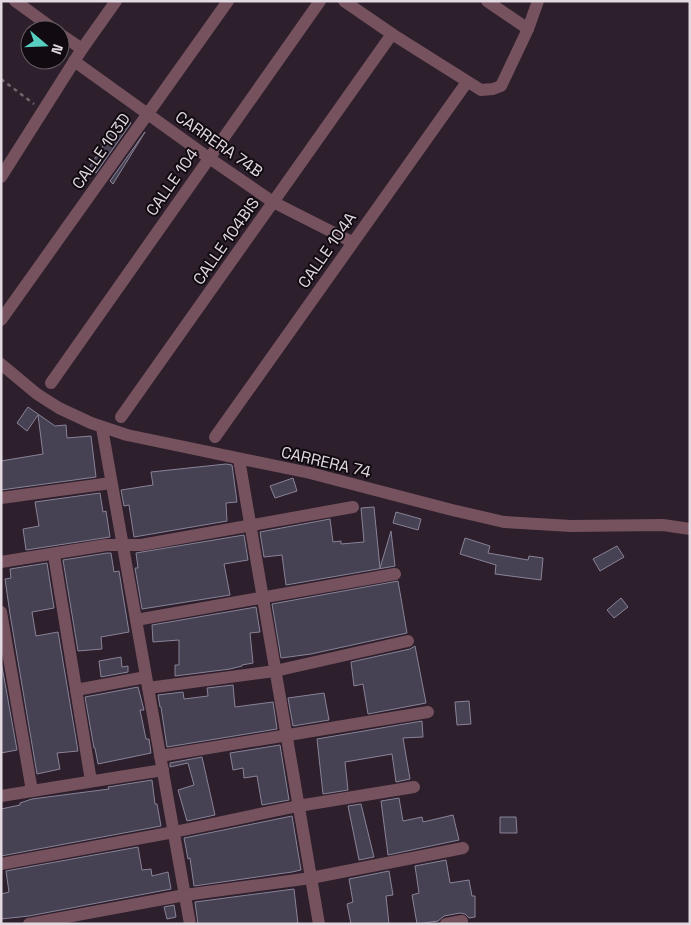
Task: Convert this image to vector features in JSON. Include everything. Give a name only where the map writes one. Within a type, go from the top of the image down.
[{"type":"street","points":[[15,1],[41,20]]},
{"type":"street","points":[[1,177],[74,61],[116,1]]},
{"type":"street","name":"CALLE 103D","points":[[1,320],[228,1]]},
{"type":"street","name":"CALLE 104","points":[[51,383],[320,1]]},
{"type":"street","points":[[344,1],[392,34],[481,90],[494,89],[501,86],[528,29],[538,1]]},
{"type":"street","points":[[487,1],[528,29]]},
{"type":"street","name":"CALLE 104BIS","points":[[121,418],[392,34]]},
{"type":"street","points":[[70,41],[82,49]]},
{"type":"street","name":"CARRERA 74B","points":[[74,61],[273,202],[352,242]]},
{"type":"street","name":"CALLE 104A","points":[[215,437],[467,82]]},
{"type":"street","name":"CARRERA 74","points":[[1,364],[22,383],[52,403],[102,428],[127,435],[310,473],[504,522],[571,526],[663,525],[690,529]]},
{"type":"street","points":[[102,428],[190,924]]},
{"type":"street","points":[[239,459],[319,924]]},
{"type":"street","points":[[1,498],[111,483]]},
{"type":"street","points":[[1,562],[54,555],[106,545],[141,544],[353,507]]},
{"type":"street","points":[[54,555],[92,781]]},
{"type":"street","points":[[136,620],[395,574]]},
{"type":"street","points":[[1,612],[32,791]]},
{"type":"street","points":[[76,690],[275,671],[408,641]]},
{"type":"street","points":[[160,756],[428,712]]},
{"type":"street","points":[[1,796],[163,770]]},
{"type":"street","points":[[1,864],[174,832],[298,806],[414,787]]},
{"type":"street","points":[[29,924],[185,895],[311,878],[463,848]]},
{"type":"street","points":[[446,924],[462,921]]},
{"type":"path","points":[[1,79],[43,111]]},
{"type":"building","points":[[121,117],[131,123],[96,173],[89,168]]},
{"type":"building","points":[[145,132],[113,184],[110,181]]},
{"type":"building","points":[[28,407],[55,426],[66,425],[67,438],[91,436],[96,477],[1,490],[1,461],[43,454],[38,415],[27,431],[17,423]]},
{"type":"building","points":[[226,464],[232,465],[237,502],[226,503],[227,521],[134,537],[129,505],[124,506],[121,490],[153,485],[151,472]]},
{"type":"building","points":[[293,478],[297,491],[275,498],[270,486]]},
{"type":"building","points":[[100,493],[103,512],[106,511],[110,537],[26,550],[23,529],[39,526],[35,502]]},
{"type":"building","points":[[374,507],[380,568],[391,531],[395,566],[286,585],[282,555],[264,557],[260,532],[330,519],[333,542],[341,541],[341,544],[364,542],[361,508]]},
{"type":"building","points":[[396,512],[421,519],[418,530],[393,523]]},
{"type":"building","points":[[244,535],[248,560],[224,564],[230,595],[142,609],[135,568],[138,568],[136,553]]},
{"type":"building","points":[[465,538],[490,546],[488,553],[528,560],[529,556],[543,558],[541,580],[495,574],[496,565],[460,554]]},
{"type":"building","points":[[617,546],[624,557],[600,571],[593,559]]},
{"type":"building","points":[[111,553],[114,572],[119,571],[129,632],[101,637],[102,649],[78,651],[63,560]]},
{"type":"building","points":[[47,563],[54,608],[32,612],[36,636],[58,632],[78,751],[57,753],[60,769],[37,774],[5,579],[11,578],[10,569]]},
{"type":"building","points":[[398,581],[407,633],[311,654],[281,658],[272,604]]},
{"type":"building","points":[[621,598],[628,607],[614,618],[607,610]]},
{"type":"building","points":[[256,607],[260,632],[250,633],[253,663],[230,669],[175,676],[175,665],[179,665],[179,640],[153,642],[152,625]]},
{"type":"building","points":[[415,646],[426,703],[368,714],[363,684],[354,686],[351,662],[410,649]]},
{"type":"building","points":[[121,657],[122,667],[128,666],[128,672],[101,677],[99,661]]},
{"type":"building","points":[[1,661],[17,750],[1,753]]},
{"type":"building","points":[[233,685],[235,707],[273,702],[277,729],[167,747],[158,695],[183,692],[184,699],[208,696],[207,688]]},
{"type":"building","points":[[138,687],[144,710],[140,710],[146,739],[149,739],[151,753],[98,764],[85,697]]},
{"type":"building","points":[[324,693],[329,720],[293,726],[288,698]]},
{"type":"building","points":[[469,701],[471,724],[457,725],[455,702]]},
{"type":"building","points":[[422,721],[423,737],[403,738],[410,779],[396,782],[392,754],[345,762],[348,790],[323,794],[317,739]]},
{"type":"building","points":[[280,745],[289,800],[262,805],[257,776],[244,778],[243,768],[233,770],[230,753]]},
{"type":"building","points":[[202,757],[215,815],[187,821],[178,790],[194,785],[188,763],[170,767],[170,763]]},
{"type":"building","points":[[152,780],[155,804],[157,804],[161,826],[1,856],[1,809],[20,805],[20,803],[32,799],[109,789],[108,787]]},
{"type":"building","points":[[399,798],[403,821],[422,817],[423,822],[453,815],[459,840],[388,855],[381,801]]},
{"type":"building","points":[[361,804],[374,857],[359,860],[348,806]]},
{"type":"building","points":[[292,816],[301,870],[194,886],[190,858],[188,859],[184,838]]},
{"type":"building","points":[[500,817],[516,817],[517,833],[500,833]]},
{"type":"building","points":[[138,847],[142,870],[151,869],[152,876],[168,872],[171,889],[29,916],[1,919],[1,894],[9,892],[6,871]]},
{"type":"building","points":[[446,860],[450,883],[469,880],[472,896],[475,896],[475,917],[469,918],[465,914],[460,913],[444,916],[438,921],[417,924],[412,895],[419,893],[415,866]]},
{"type":"building","points":[[389,871],[393,895],[386,896],[389,924],[351,924],[347,904],[353,902],[349,879]]},
{"type":"building","points":[[294,889],[298,924],[198,924],[195,902]]},
{"type":"building","points":[[174,905],[176,917],[167,919],[164,907]]}]
